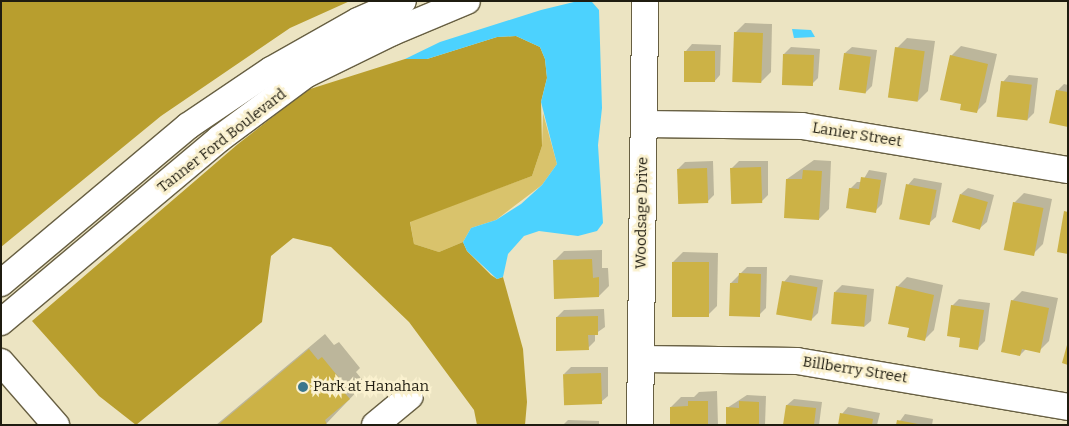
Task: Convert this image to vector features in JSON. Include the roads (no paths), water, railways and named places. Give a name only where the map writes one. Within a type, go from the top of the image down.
[{"type":"street","name":"Tanner Ford Boulevard","points":[[1,283],[188,126],[271,70],[358,21],[403,1]]},
{"type":"street","name":"Tanner Ford Boulevard","points":[[1,322],[220,139],[307,74],[392,32],[468,1]]},
{"type":"street","name":"Woodsage Drive","points":[[640,425],[645,1]]},
{"type":"street","name":"Lanier Street","points":[[644,124],[802,126],[1068,170]]},
{"type":"street","name":"Billberry Street","points":[[641,359],[797,361],[1068,406]]},
{"type":"street","points":[[1,362],[56,425]]},
{"type":"street","points":[[375,425],[410,396]]},
{"type":"water","points":[[578,1],[592,2],[599,10],[602,108],[598,145],[603,223],[597,231],[578,236],[539,231],[524,236],[508,254],[503,277],[497,279],[467,251],[463,242],[471,228],[496,220],[521,204],[542,185],[557,164],[541,102],[547,78],[545,59],[540,47],[516,36],[497,37],[427,59],[405,59],[440,42],[541,10]]},
{"type":"water","points":[[792,29],[811,30],[815,37],[794,38]]},
{"type":"place","name":"Park at Hanahan","points":[[303,387]]}]
